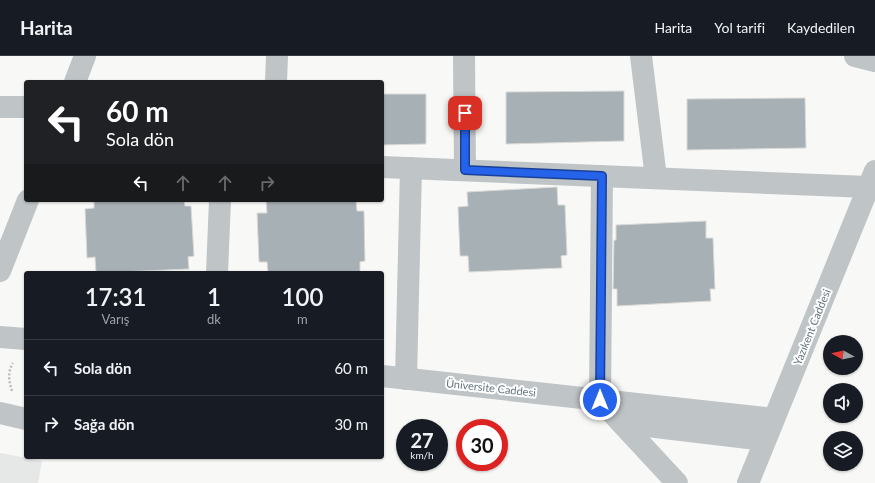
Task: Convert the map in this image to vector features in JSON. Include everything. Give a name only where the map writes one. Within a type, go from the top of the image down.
[{"type":"street","points":[[76,80],[86,56]]},
{"type":"street","points":[[276,80],[277,56]]},
{"type":"street","points":[[464,56],[465,170]]},
{"type":"street","points":[[641,56],[656,178]]},
{"type":"street","points":[[855,56],[875,61]]},
{"type":"street","points":[[0,107],[24,107]]},
{"type":"street","points":[[384,167],[656,178],[871,179]]},
{"type":"street","points":[[406,379],[411,168]]},
{"type":"street","points":[[602,176],[600,400],[677,483]]},
{"type":"street","name":"Yazıkent Caddesi","points":[[748,483],[871,179]]},
{"type":"street","points":[[0,271],[7,237],[27,202]]},
{"type":"street","points":[[217,271],[220,202]]},
{"type":"street","points":[[0,337],[24,339]]},
{"type":"street","name":"Üniversite Caddesi","points":[[384,376],[774,419]]},
{"type":"street","points":[[0,413],[24,419]]},
{"type":"street","points":[[622,423],[765,440]]},
{"type":"path","points":[[12,392],[9,381],[9,370],[15,360]]},
{"type":"shaded area","points":[[0,453],[24,458],[24,459],[42,461],[38,483],[0,483]]},
{"type":"building","points":[[624,91],[624,141],[506,144],[506,92]]},
{"type":"building","points":[[384,94],[426,94],[426,144],[384,145]]},
{"type":"building","points":[[805,98],[806,148],[687,150],[687,99]]},
{"type":"building","points":[[557,187],[558,205],[565,205],[567,255],[561,256],[562,268],[469,272],[468,256],[460,256],[458,207],[468,206],[467,192]]},
{"type":"building","points":[[94,202],[184,202],[185,206],[191,206],[194,256],[188,257],[189,269],[96,271],[95,257],[87,258],[85,209],[94,208]]},
{"type":"building","points":[[266,202],[356,202],[357,211],[364,211],[365,261],[360,262],[360,271],[268,271],[267,262],[259,262],[257,213],[267,213]]},
{"type":"building","points":[[706,221],[706,238],[713,238],[715,289],[710,289],[711,301],[617,306],[617,289],[613,289],[614,240],[616,240],[616,225]]},
{"type":"route","points":[[465,113],[465,170],[602,176],[600,400]]}]
